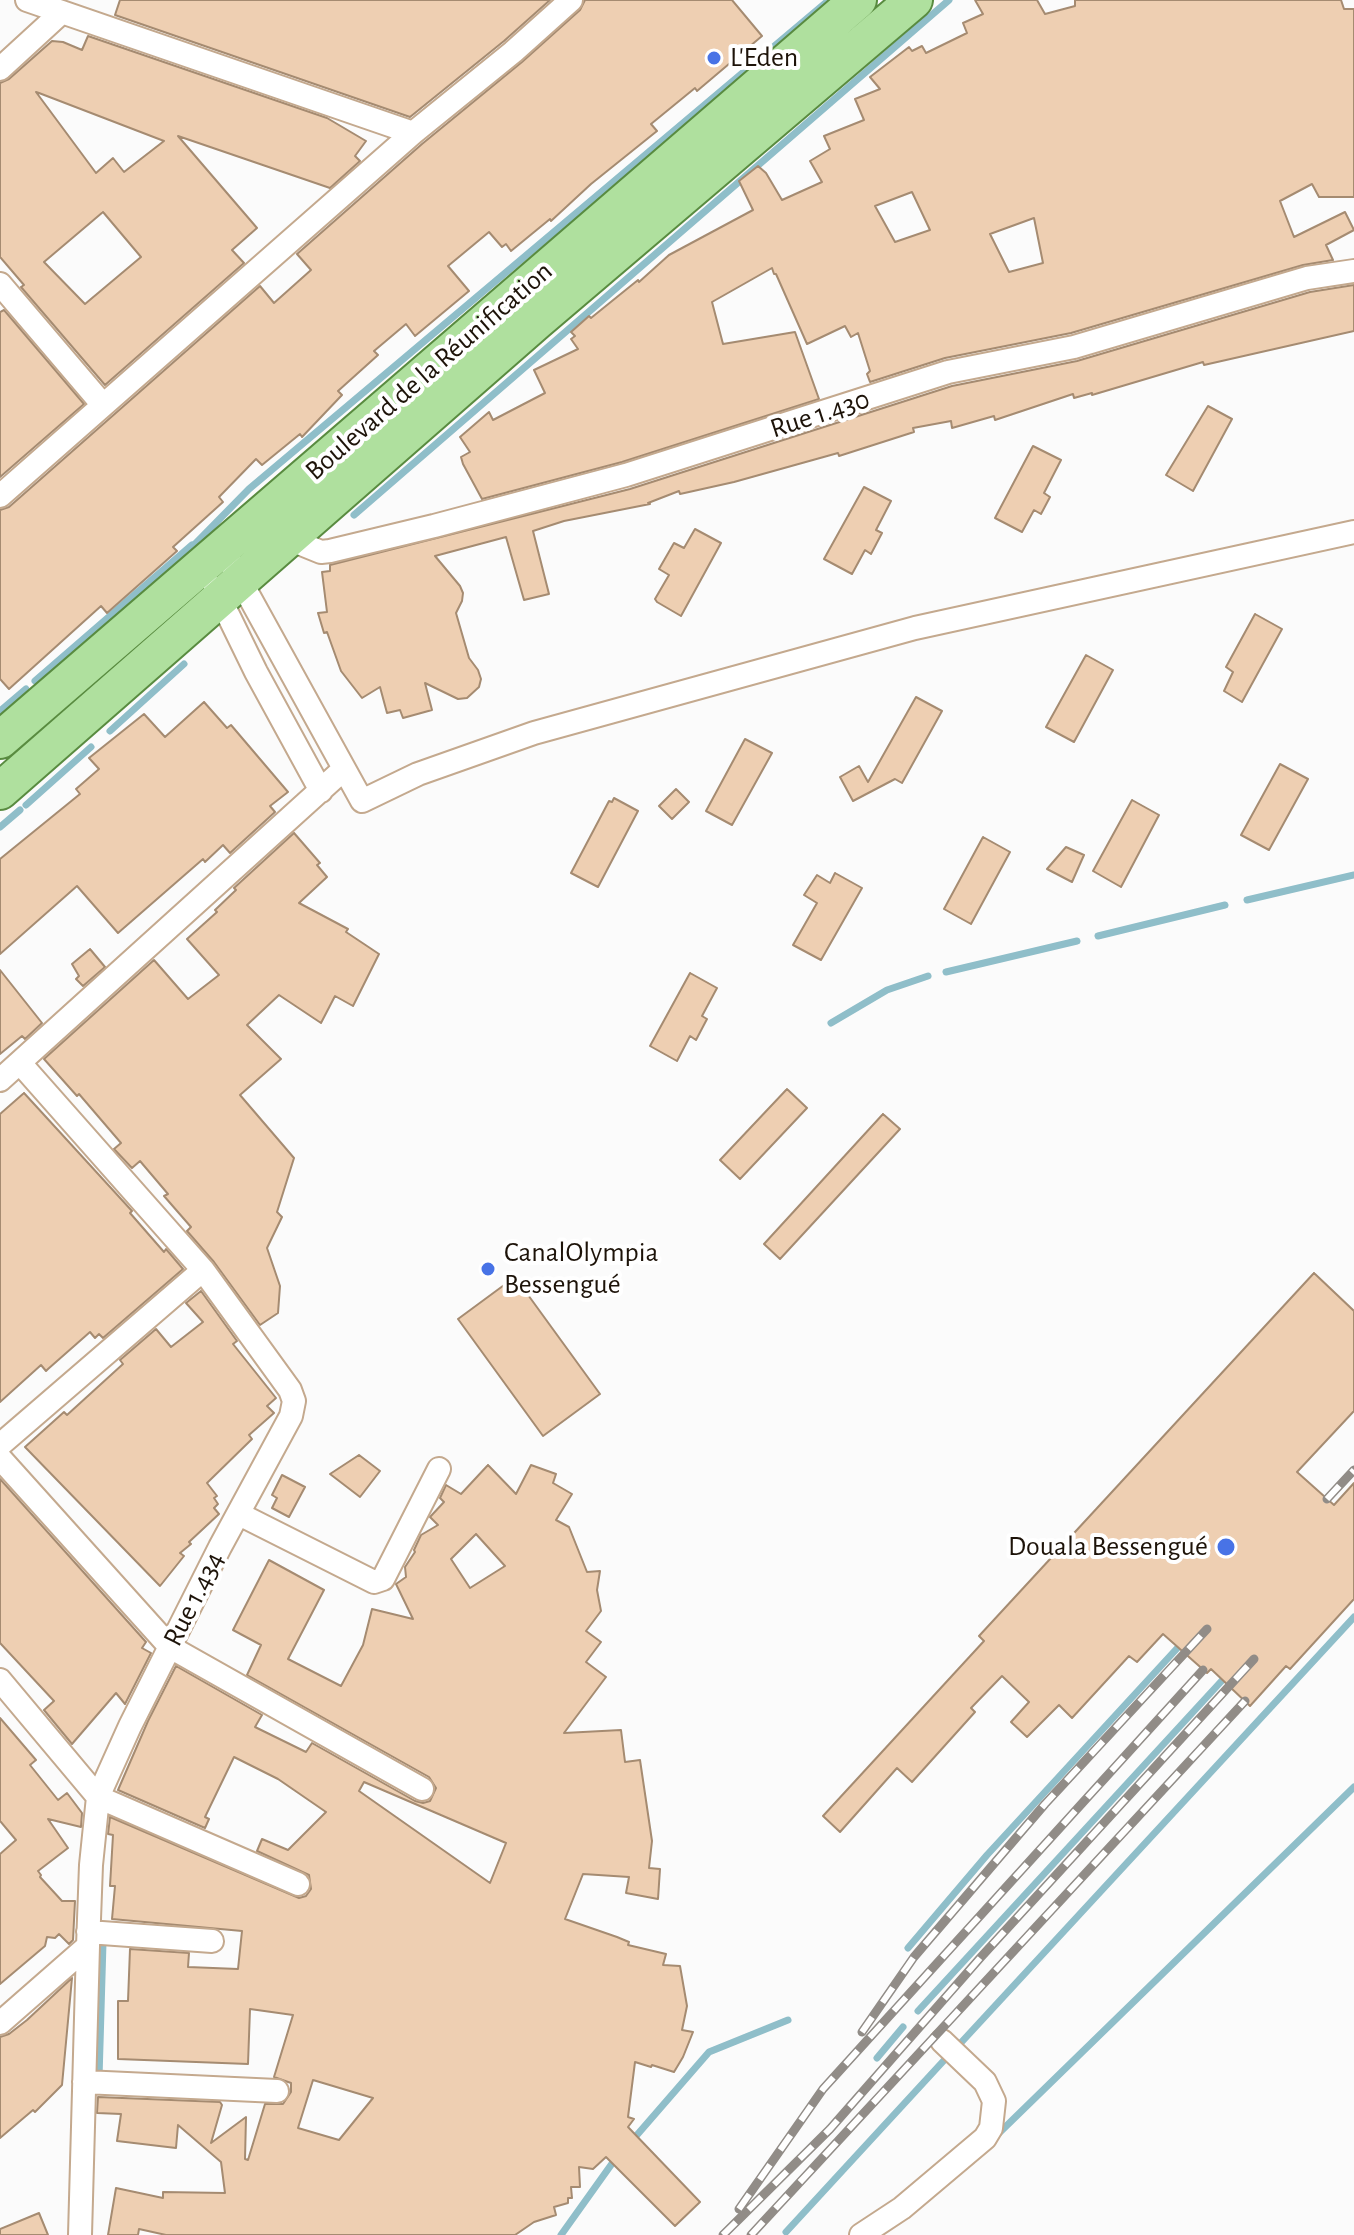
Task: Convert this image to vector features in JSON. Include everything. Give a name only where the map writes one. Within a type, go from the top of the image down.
[{"type":"main road","name":"Boulevard de la Réunification","points":[[0,740],[858,0]]},
{"type":"main road","points":[[0,791],[537,321],[914,0]]},
{"type":"street","points":[[27,0],[413,133]]},
{"type":"street","points":[[0,496],[413,133],[513,52],[571,0]]},
{"type":"street","points":[[0,69],[62,12]]},
{"type":"street","name":"Rue 1.430","points":[[289,539],[312,549],[330,551],[434,526],[626,475],[948,372],[1074,347],[1307,278],[1354,271]]},
{"type":"street","points":[[0,284],[103,405]]},
{"type":"street","points":[[213,557],[362,801],[418,774],[534,733],[915,628],[1354,532]]},
{"type":"street","points":[[231,590],[256,672],[321,791]]},
{"type":"street","points":[[0,1080],[344,769]]},
{"type":"street","name":"Rue 1.434","points":[[20,1063],[203,1270],[290,1390],[294,1401],[291,1416],[170,1647],[98,1797],[88,1939],[80,2235]]},
{"type":"street","points":[[0,1445],[203,1270]]},
{"type":"street","points":[[0,1458],[170,1647],[422,1789]]},
{"type":"street","points":[[239,1514],[374,1582],[383,1579],[439,1469]]},
{"type":"street","points":[[0,1681],[98,1797],[298,1884]]},
{"type":"street","points":[[0,2023],[88,1939],[212,1941]]},
{"type":"street","points":[[861,2235],[902,2208],[985,2138],[991,2128],[994,2101],[985,2082],[942,2041]]},
{"type":"street","points":[[84,2082],[277,2091]]},
{"type":"building","points":[[120,0],[550,0],[410,117],[115,15]]},
{"type":"building","points":[[585,0],[732,0],[762,36],[697,91],[695,88],[651,124],[657,131],[511,251],[506,244],[502,247],[489,232],[448,266],[469,291],[415,336],[406,324],[374,351],[378,355],[338,391],[342,395],[302,437],[300,434],[262,465],[256,459],[219,497],[223,502],[173,547],[177,551],[107,613],[101,606],[9,689],[0,679],[0,510],[9,507],[260,286],[274,303],[311,270],[297,254],[422,144],[522,62],[580,10]]},
{"type":"building","points":[[975,0],[1037,0],[1045,14],[1075,6],[1075,0],[1341,0],[1344,9],[1354,9],[1354,197],[1319,197],[1312,184],[1280,201],[1294,237],[1345,212],[1354,230],[1326,245],[1333,260],[1303,265],[1071,333],[945,358],[870,382],[867,374],[870,371],[858,333],[851,337],[845,326],[807,344],[772,268],[712,302],[723,344],[795,332],[819,399],[622,462],[482,499],[463,464],[461,457],[470,452],[460,437],[489,412],[493,420],[545,393],[534,370],[578,349],[571,339],[575,336],[571,332],[589,316],[591,318],[639,282],[669,255],[753,210],[739,181],[758,166],[766,173],[782,200],[822,182],[810,161],[830,149],[824,136],[864,120],[855,99],[880,89],[870,77],[909,47],[912,51],[922,46],[926,53],[967,33],[963,23],[983,14]],"holes":[[[912,192],[930,230],[895,242],[875,206]],[[1034,218],[1043,263],[1009,272],[990,234]]]},
{"type":"building","points":[[88,36],[327,118],[366,141],[355,156],[360,161],[330,188],[178,136],[257,228],[232,250],[244,263],[105,385],[21,287],[24,285],[0,257],[0,83],[9,79],[52,41],[82,50]],"holes":[[[36,92],[39,93],[164,141],[124,172],[113,158],[96,173]],[[103,212],[141,257],[85,304],[44,262]]]},
{"type":"building","points":[[1354,285],[1354,331],[1204,365],[1203,362],[1092,395],[1074,398],[1073,394],[995,420],[994,416],[952,428],[951,421],[913,428],[914,432],[839,456],[838,453],[680,494],[679,491],[650,504],[564,521],[533,531],[549,594],[524,600],[506,537],[435,556],[463,593],[456,613],[469,658],[481,679],[479,687],[467,698],[458,699],[425,683],[432,710],[403,718],[400,710],[387,713],[380,687],[362,698],[341,671],[327,632],[324,633],[318,613],[327,612],[322,572],[330,571],[330,565],[630,489],[952,386],[1077,361],[1310,292]]},
{"type":"building","points":[[4,310],[84,404],[0,477],[0,312]]},
{"type":"building","points":[[1208,406],[1232,419],[1193,491],[1166,475]]},
{"type":"building","points":[[1033,446],[1061,460],[1044,493],[1050,497],[1041,514],[1034,510],[1022,532],[995,518]]},
{"type":"building","points":[[864,487],[891,501],[876,530],[882,533],[871,554],[865,550],[852,574],[824,559]]},
{"type":"building","points":[[695,529],[721,543],[681,616],[655,599],[669,575],[659,569],[674,543],[684,548]]},
{"type":"building","points":[[1255,614],[1282,629],[1242,702],[1224,691],[1233,672],[1226,667]]},
{"type":"building","points":[[1086,655],[1113,670],[1074,742],[1046,727]]},
{"type":"building","points":[[916,697],[942,711],[902,783],[895,779],[853,801],[840,777],[859,766],[868,782]]},
{"type":"building","points":[[204,702],[227,728],[231,725],[288,792],[270,806],[275,812],[230,853],[223,845],[205,862],[203,859],[118,933],[77,886],[0,954],[0,859],[80,794],[76,789],[99,769],[89,758],[144,714],[165,737]]},
{"type":"building","points":[[745,739],[772,753],[732,825],[706,811]]},
{"type":"building","points":[[1280,764],[1308,779],[1269,850],[1241,835]]},
{"type":"building","points":[[676,789],[689,802],[672,819],[659,806]]},
{"type":"building","points":[[614,798],[638,811],[598,887],[571,873],[609,801],[612,802]]},
{"type":"building","points":[[1132,800],[1159,815],[1121,887],[1093,871]]},
{"type":"building","points":[[294,833],[320,863],[317,865],[327,877],[299,903],[348,929],[346,932],[379,954],[353,1006],[335,996],[321,1023],[279,995],[247,1025],[281,1059],[240,1095],[294,1158],[277,1212],[282,1217],[267,1248],[280,1286],[278,1313],[260,1325],[187,1231],[191,1227],[164,1196],[168,1194],[140,1161],[132,1168],[114,1149],[121,1143],[44,1059],[154,960],[188,999],[219,975],[187,939],[217,912],[215,910],[236,890],[234,888]]},
{"type":"building","points":[[983,837],[1010,852],[971,924],[944,909]]},
{"type":"building","points":[[1066,847],[1084,855],[1072,882],[1047,869]]},
{"type":"building","points":[[835,873],[862,888],[821,960],[793,945],[817,903],[804,895],[817,875],[830,883]]},
{"type":"building","points":[[90,949],[105,967],[83,986],[76,979],[79,976],[72,964]]},
{"type":"building","points":[[0,970],[42,1023],[25,1039],[22,1036],[0,1054]]},
{"type":"building","points":[[690,973],[717,988],[702,1016],[707,1019],[696,1040],[690,1036],[677,1061],[650,1046]]},
{"type":"building","points":[[787,1089],[807,1108],[740,1179],[720,1160]]},
{"type":"building","points":[[24,1093],[132,1211],[130,1213],[164,1252],[166,1249],[183,1269],[103,1338],[99,1334],[95,1338],[90,1332],[46,1371],[41,1365],[0,1402],[0,1114]]},
{"type":"building","points":[[883,1114],[900,1129],[780,1259],[764,1244]]},
{"type":"building","points":[[1314,1273],[1354,1311],[1354,1411],[1297,1472],[1334,1505],[1354,1483],[1354,1599],[1290,1669],[1286,1666],[1250,1706],[1211,1669],[1207,1673],[1163,1634],[1137,1662],[1129,1656],[1072,1718],[1059,1705],[1027,1737],[1011,1722],[1029,1702],[1002,1676],[971,1708],[975,1712],[912,1782],[897,1768],[840,1832],[823,1816],[984,1641],[979,1636]]},
{"type":"building","points":[[515,1277],[600,1394],[543,1436],[458,1319]]},
{"type":"building","points":[[201,1291],[237,1341],[233,1344],[276,1398],[267,1406],[274,1413],[249,1435],[252,1439],[207,1483],[217,1496],[214,1498],[218,1504],[214,1508],[219,1514],[189,1542],[191,1544],[180,1553],[184,1556],[160,1586],[25,1447],[64,1412],[67,1415],[123,1364],[120,1360],[156,1329],[171,1347],[203,1322],[186,1303]]},
{"type":"building","points":[[359,1455],[380,1471],[360,1497],[330,1474]]},
{"type":"building","points":[[488,1465],[516,1494],[531,1465],[556,1474],[553,1483],[572,1494],[556,1520],[569,1527],[587,1572],[600,1571],[597,1590],[601,1611],[586,1631],[601,1642],[586,1662],[606,1677],[564,1733],[621,1730],[625,1762],[640,1760],[652,1841],[649,1868],[660,1869],[658,1899],[626,1893],[629,1877],[583,1874],[565,1919],[617,1937],[629,1942],[628,1945],[666,1954],[663,1965],[680,1966],[687,2006],[682,2030],[693,2032],[674,2072],[635,2062],[628,2117],[634,2119],[628,2127],[700,2202],[675,2226],[606,2157],[593,2169],[579,2167],[580,2187],[571,2187],[572,2198],[568,2198],[568,2203],[554,2207],[556,2215],[534,2222],[515,2235],[166,2235],[139,2229],[138,2235],[108,2235],[116,2188],[163,2198],[163,2192],[225,2193],[221,2162],[178,2125],[176,2148],[117,2141],[121,2114],[97,2113],[98,2097],[220,2102],[222,2105],[211,2143],[246,2117],[245,2159],[248,2160],[265,2104],[283,2104],[291,2092],[291,2083],[274,2077],[293,2015],[250,2009],[248,2064],[118,2059],[118,2001],[128,2001],[130,1949],[189,1953],[188,1967],[238,1969],[242,1931],[112,1919],[115,1886],[110,1886],[113,1835],[108,1834],[110,1817],[299,1898],[306,1896],[311,1889],[309,1875],[257,1851],[262,1839],[288,1850],[326,1812],[278,1779],[234,1757],[205,1817],[209,1819],[205,1828],[118,1790],[148,1721],[176,1666],[262,1715],[255,1727],[306,1752],[312,1743],[415,1801],[430,1801],[436,1788],[429,1777],[247,1675],[261,1645],[233,1630],[269,1560],[324,1590],[288,1659],[341,1686],[363,1645],[372,1609],[413,1619],[396,1584],[406,1577],[405,1567],[421,1535],[438,1525],[430,1517],[444,1502],[440,1498],[446,1485],[461,1494]],"holes":[[[476,1534],[505,1566],[470,1588],[451,1559]],[[364,1782],[506,1843],[490,1883],[359,1791]],[[313,2080],[373,2098],[339,2140],[298,2128]]]},
{"type":"building","points":[[282,1475],[305,1487],[289,1517],[272,1508],[277,1498],[272,1495]]},
{"type":"building","points":[[0,1479],[146,1642],[142,1648],[151,1653],[125,1704],[116,1693],[72,1744],[44,1710],[54,1701],[0,1643]]},
{"type":"building","points":[[0,1718],[36,1760],[30,1765],[58,1800],[67,1793],[82,1813],[81,1827],[48,1819],[68,1848],[38,1871],[62,1901],[75,1901],[73,1940],[69,1944],[59,1934],[55,1938],[47,1937],[45,1946],[0,1984],[0,1854],[16,1840],[0,1821]]},
{"type":"building","points":[[72,1978],[62,2085],[35,2112],[33,2110],[0,2138],[0,2037],[27,2020]]},
{"type":"building","points":[[39,2213],[48,2235],[0,2235],[0,2229]]},
{"type":"waterway","points":[[195,544],[249,489],[829,0]]},
{"type":"waterway","points":[[354,515],[949,0]]},
{"type":"waterway","points":[[35,681],[192,545]]},
{"type":"waterway","points":[[110,731],[184,664]]},
{"type":"waterway","points":[[0,711],[26,689]]},
{"type":"waterway","points":[[26,805],[91,747]]},
{"type":"waterway","points":[[0,827],[20,810]]},
{"type":"waterway","points":[[1247,900],[1354,875]]},
{"type":"waterway","points":[[1098,936],[1225,905]]},
{"type":"waterway","points":[[946,972],[1077,941]]},
{"type":"waterway","points":[[831,1023],[887,990],[928,976]]},
{"type":"waterway","points":[[957,2047],[1354,1617]]},
{"type":"waterway","points":[[908,1948],[987,1855],[1182,1643]]},
{"type":"waterway","points":[[918,2011],[1228,1674]]},
{"type":"waterway","points":[[996,2136],[1354,1787]]},
{"type":"waterway","points":[[99,2078],[103,1943]]},
{"type":"waterway","points":[[630,2143],[709,2052],[788,2020]]},
{"type":"waterway","points":[[877,2058],[903,2027]]},
{"type":"waterway","points":[[786,2232],[948,2056]]},
{"type":"waterway","points":[[561,2235],[616,2158]]},
{"type":"railway","points":[[1327,1499],[1354,1470]]},
{"type":"railway","points":[[862,2032],[914,1957],[1045,1804],[1207,1629]]},
{"type":"railway","points":[[723,2235],[830,2129],[981,1957],[1254,1659]]},
{"type":"railway","points":[[739,2209],[823,2089],[1203,1670]]},
{"type":"railway","points":[[751,2235],[1245,1701]]},
{"type":"place","name":"L'Eden","points":[[714,58]]},
{"type":"place","name":"CanalOlympia Bessengué","points":[[488,1269]]},
{"type":"place","name":"Douala Bessengué","points":[[1226,1547]]}]
